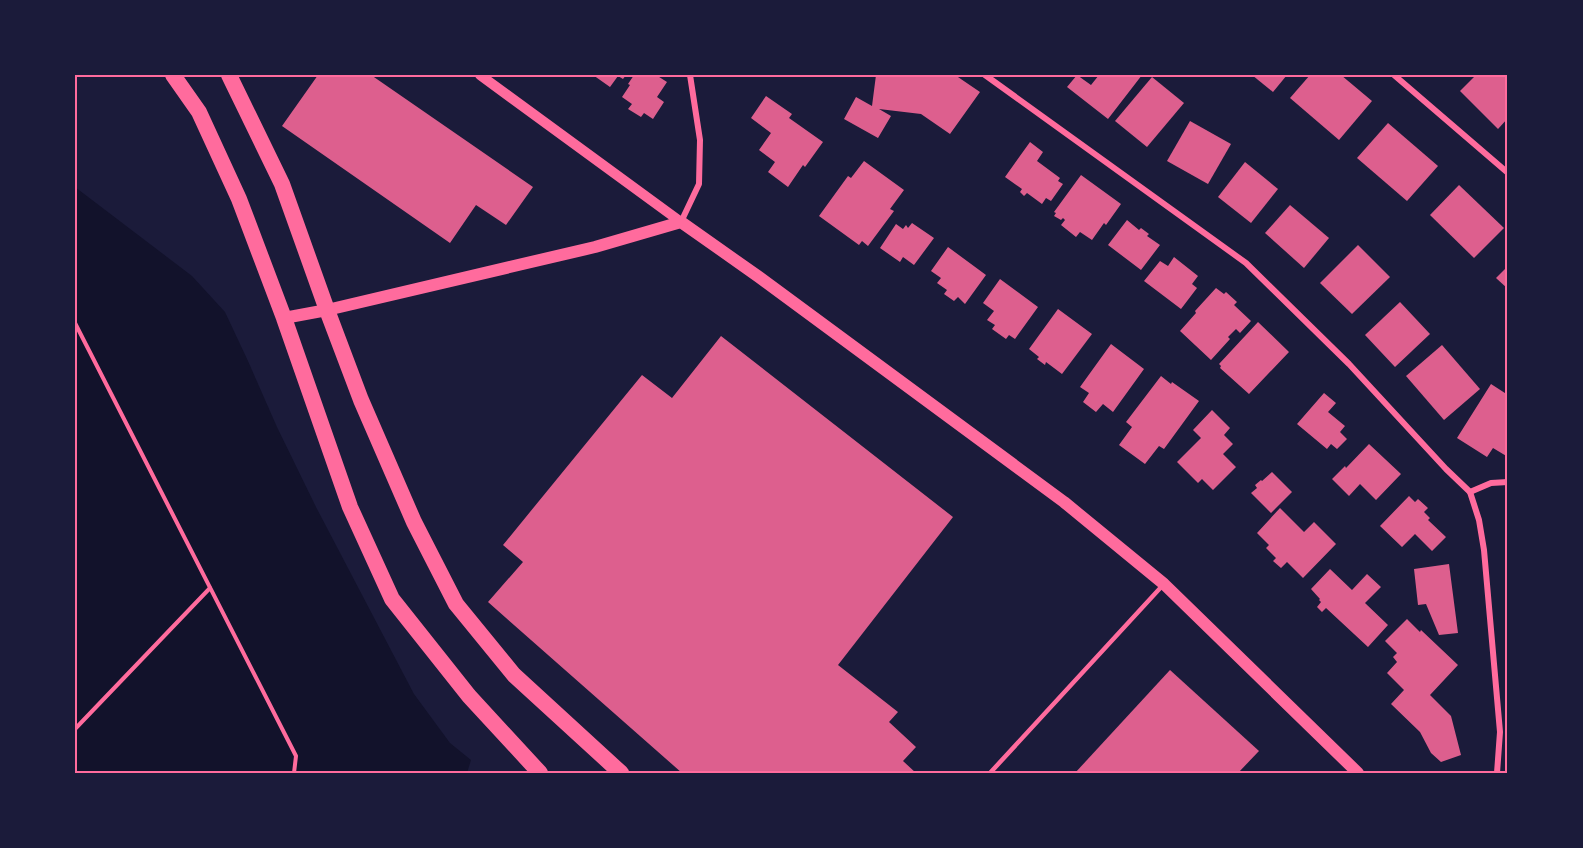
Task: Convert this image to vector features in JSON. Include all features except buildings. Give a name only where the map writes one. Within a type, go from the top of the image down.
[{"type":"highway","points":[[173,75],[199,112],[239,199],[284,318],[350,507],[392,599],[469,696],[540,773]]},
{"type":"highway","points":[[229,75],[282,184],[361,400],[409,512],[456,604],[514,675],[621,773]]},
{"type":"main road","points":[[284,318],[595,247],[681,222],[769,284],[1064,502],[1164,584],[1359,773]]},
{"type":"street","points":[[480,75],[681,222],[699,184],[700,140],[690,75]]},
{"type":"street","points":[[985,75],[1246,263],[1349,364],[1470,492],[1479,520],[1484,550],[1500,732],[1497,773]]},
{"type":"street","points":[[1394,75],[1508,173]]},
{"type":"street","points":[[1470,492],[1491,483],[1508,482]]},
{"type":"lane","points":[[990,773],[1164,584]]},
{"type":"path","points":[[75,323],[296,756],[294,773]]},
{"type":"path","points":[[75,729],[210,588]]},
{"type":"shaded area","points":[[75,187],[192,276],[225,312],[316,507],[414,694],[450,743],[471,760],[467,773],[75,773]]}]
